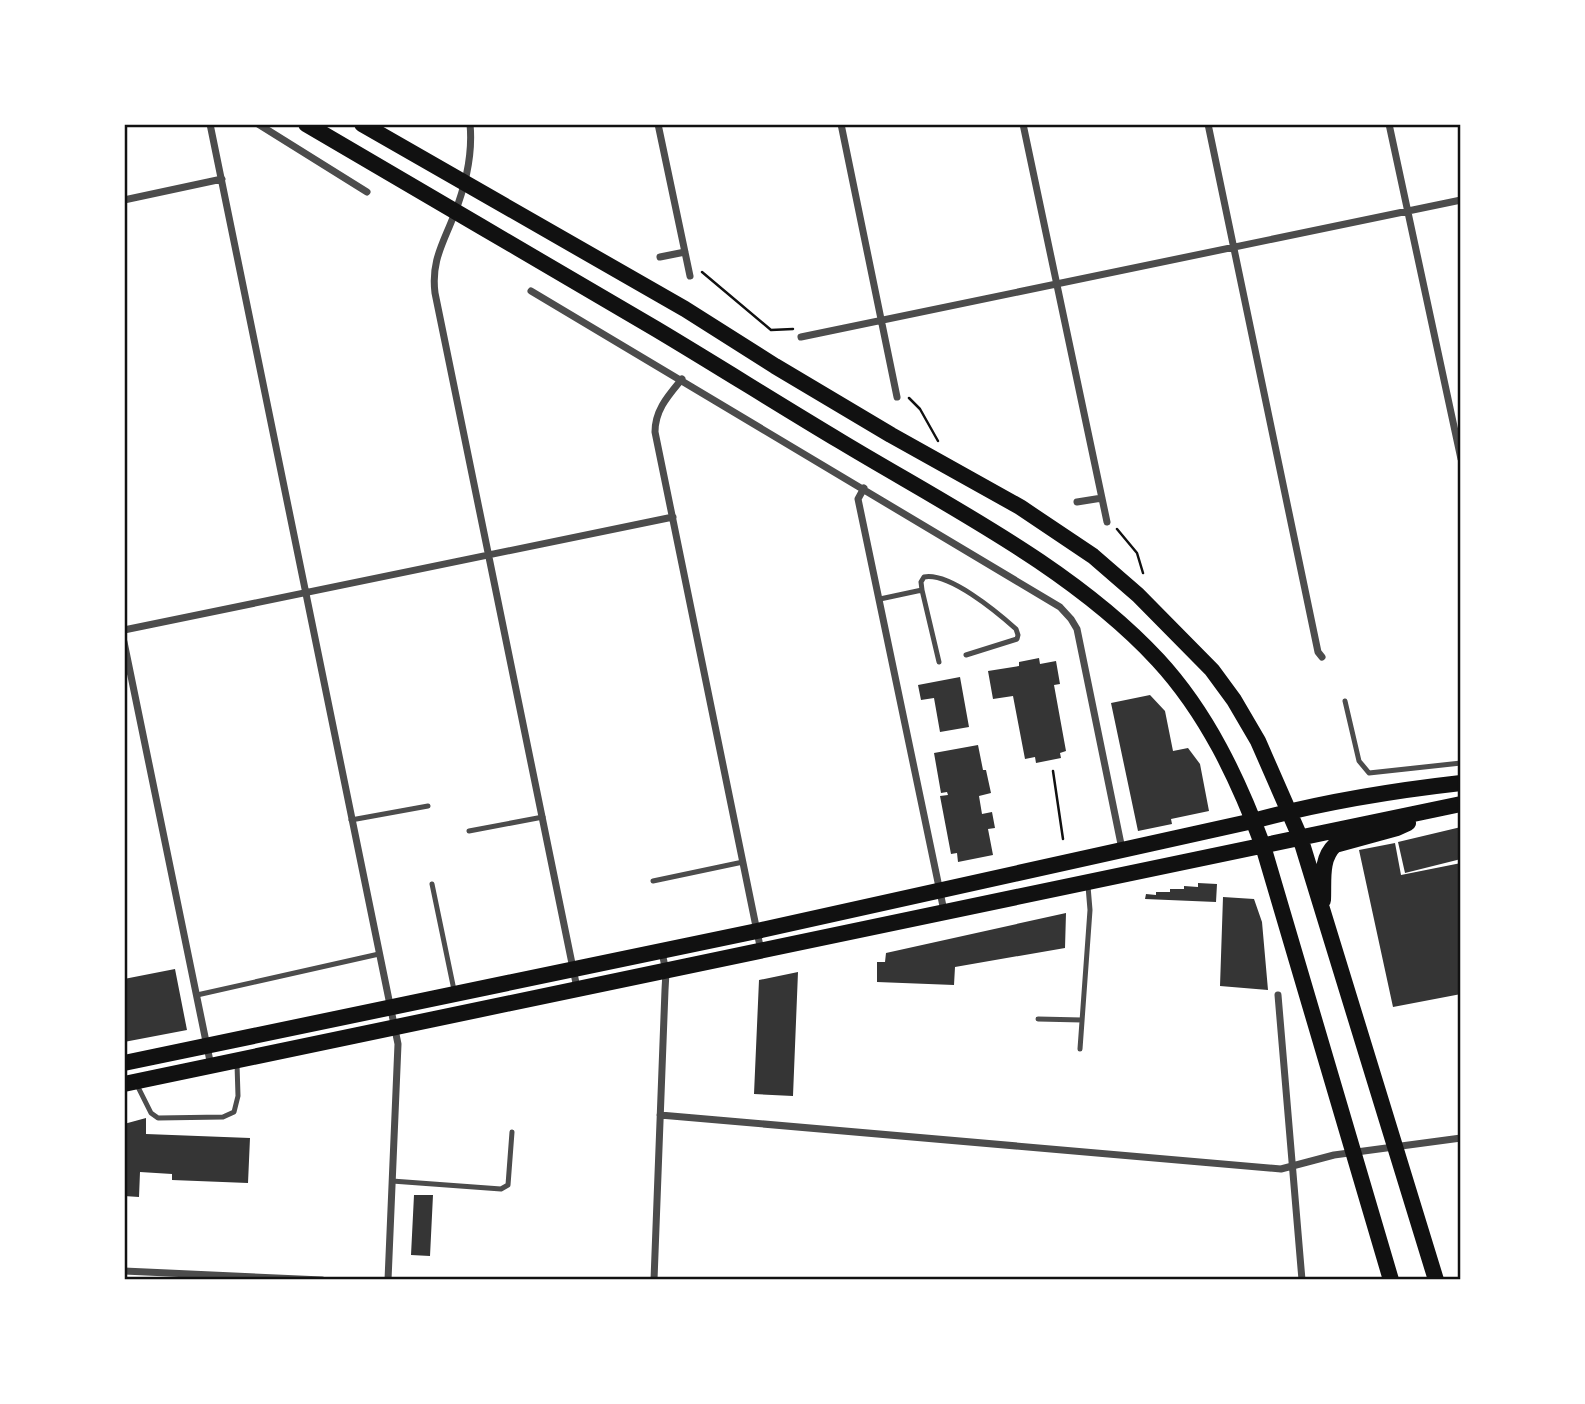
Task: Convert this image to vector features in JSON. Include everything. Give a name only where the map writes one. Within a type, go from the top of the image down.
[{"type":"main road","points":[[306,124],[655,328],[1011,543],[1094,602],[1124,626],[1159,661],[1210,730],[1241,791],[1263,846],[1391,1280]]},
{"type":"main road","points":[[362,124],[685,309],[798,380],[1020,507],[1093,556],[1138,595],[1212,670],[1234,700],[1258,741],[1300,837],[1436,1280]]},
{"type":"main road","points":[[124,1063],[757,931],[1289,811],[1381,792],[1461,783]]},
{"type":"main road","points":[[130,1083],[1461,804]]},
{"type":"main road","points":[[1322,913],[1324,860],[1328,851],[1335,845],[1397,828],[1431,811]]},
{"type":"street","points":[[209,124],[398,1044],[388,1280]]},
{"type":"street","points":[[258,124],[367,192]]},
{"type":"street","points":[[470,124],[470,156],[464,184],[436,258],[434,282],[578,989]]},
{"type":"street","points":[[658,124],[690,275]]},
{"type":"street","points":[[841,124],[897,397]]},
{"type":"street","points":[[1023,124],[1102,498],[1111,522]]},
{"type":"street","points":[[1208,124],[1318,652],[1322,657]]},
{"type":"street","points":[[1389,124],[1461,459]]},
{"type":"street","points":[[124,200],[222,179]]},
{"type":"street","points":[[800,337],[1461,200]]},
{"type":"street","points":[[660,257],[685,252]]},
{"type":"street","points":[[531,291],[1060,607],[1077,629],[1122,849]]},
{"type":"street","points":[[682,379],[654,419],[654,432],[761,951]]},
{"type":"street","points":[[863,488],[858,499],[945,913]]},
{"type":"street","points":[[1077,502],[1102,498]]},
{"type":"street","points":[[124,630],[673,517]]},
{"type":"street","points":[[124,642],[212,1066]]},
{"type":"street","points":[[654,1280],[666,972],[662,950]]},
{"type":"street","points":[[1278,995],[1302,1280]]},
{"type":"street","points":[[660,1115],[1281,1169],[1334,1155],[1461,1138]]},
{"type":"street","points":[[124,1272],[322,1280]]},
{"type":"lane","points":[[939,662],[920,582],[924,578],[938,577],[984,604],[1016,629],[1017,639],[966,655]]},
{"type":"lane","points":[[880,599],[922,590]]},
{"type":"lane","points":[[1345,701],[1359,761],[1369,773],[1461,763]]},
{"type":"lane","points":[[351,820],[428,806]]},
{"type":"lane","points":[[469,831],[542,817]]},
{"type":"lane","points":[[653,881],[743,862]]},
{"type":"lane","points":[[1080,1049],[1090,910],[1088,883]]},
{"type":"lane","points":[[432,884],[455,993]]},
{"type":"lane","points":[[197,995],[379,954]]},
{"type":"lane","points":[[1038,1019],[1082,1020]]},
{"type":"lane","points":[[130,1083],[150,1113],[158,1118],[223,1117],[233,1112],[237,1103],[237,1061]]},
{"type":"lane","points":[[392,1181],[501,1189],[508,1185],[510,1175],[512,1132]]},
{"type":"path","points":[[699,268],[771,330],[780,332],[793,329]]},
{"type":"path","points":[[907,396],[920,409],[940,444]]},
{"type":"path","points":[[1111,522],[1137,553],[1143,573]]},
{"type":"path","points":[[1053,771],[1063,839]]},
{"type":"building","points":[[1039,658],[1040,664],[1056,661],[1060,684],[1054,685],[1066,751],[1060,753],[1061,758],[1036,763],[1035,757],[1025,759],[1013,696],[993,699],[988,671],[1019,666],[1019,662]]},
{"type":"building","points":[[960,677],[969,727],[940,732],[934,698],[921,700],[918,685]]},
{"type":"building","points":[[1150,695],[1165,711],[1173,751],[1188,748],[1200,764],[1209,811],[1171,819],[1172,824],[1138,831],[1111,703]]},
{"type":"building","points":[[978,745],[991,793],[979,796],[982,814],[992,812],[995,828],[988,829],[993,855],[958,862],[957,853],[951,854],[940,796],[948,795],[947,792],[941,793],[934,753]]},
{"type":"building","points":[[1461,827],[1461,859],[1405,873],[1398,842]]},
{"type":"building","points":[[1395,843],[1401,875],[1461,863],[1461,994],[1393,1007],[1359,850]]},
{"type":"building","points":[[1198,883],[1217,884],[1216,902],[1145,899],[1146,894],[1156,895],[1156,892],[1170,892],[1170,889],[1184,889],[1184,886],[1198,887]]},
{"type":"building","points":[[1223,897],[1254,899],[1262,922],[1268,990],[1220,986]]},
{"type":"building","points":[[1066,913],[1065,948],[955,967],[954,985],[877,982],[877,962],[885,962],[886,953]]},
{"type":"building","points":[[175,969],[187,1030],[124,1042],[124,979]]},
{"type":"building","points":[[798,972],[793,1096],[754,1094],[759,980]]},
{"type":"building","points":[[146,1118],[146,1134],[250,1138],[248,1183],[172,1180],[172,1174],[140,1172],[139,1197],[124,1196],[124,1124]]},
{"type":"building","points":[[414,1195],[433,1195],[430,1256],[411,1255]]}]
